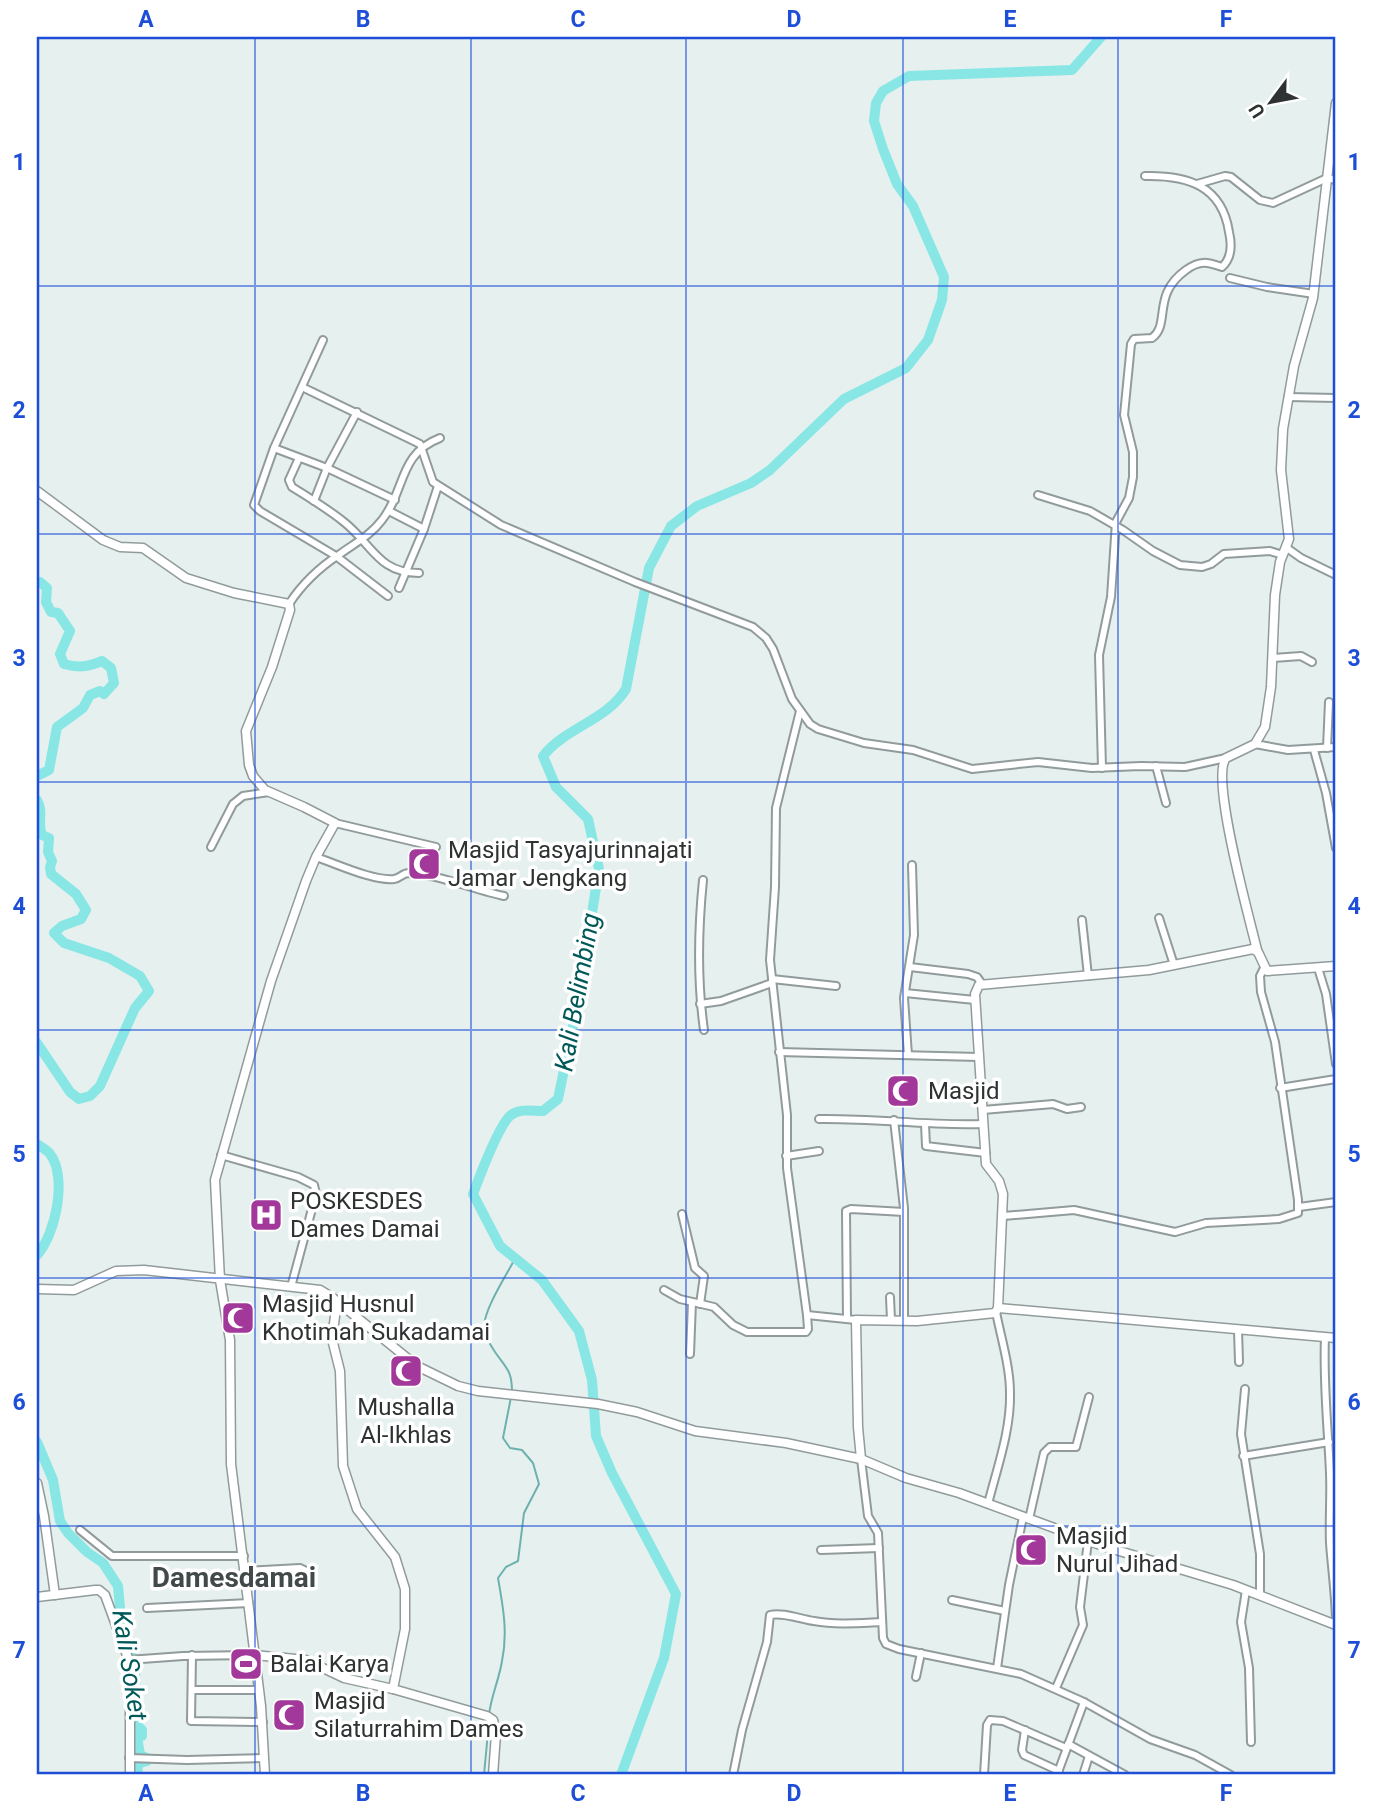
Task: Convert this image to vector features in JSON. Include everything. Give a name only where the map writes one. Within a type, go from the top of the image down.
[{"type":"street","points":[[302,387],[416,441],[423,447],[431,478],[438,486],[506,527],[635,582],[743,622],[760,632],[773,649],[800,711],[810,724],[818,729],[872,745],[913,750],[966,768],[983,769],[1038,762],[1102,768],[1185,767],[1226,758],[1255,744],[1265,727],[1273,658],[1275,595],[1288,527],[1281,465],[1288,397],[1314,294],[1332,179],[1336,103]]},
{"type":"street","points":[[1102,768],[1100,655],[1111,597],[1116,525],[1129,498],[1133,477],[1133,452],[1124,415],[1131,344],[1140,338],[1152,338],[1159,332],[1164,295],[1178,276],[1203,261],[1222,267],[1230,257],[1231,239],[1227,218],[1219,202],[1208,191],[1182,179],[1145,176]]},
{"type":"street","points":[[1197,184],[1225,176],[1231,177],[1260,200],[1273,203],[1332,179]]},
{"type":"street","points":[[1230,278],[1314,294]]},
{"type":"street","points":[[323,340],[274,448],[254,505],[256,509],[336,556],[388,596]]},
{"type":"street","points":[[1288,397],[1336,398]]},
{"type":"street","points":[[314,501],[327,468],[357,412]]},
{"type":"street","points":[[436,847],[335,823],[269,792],[260,786],[249,765],[246,732],[278,651],[290,610],[289,604],[308,580],[336,556],[372,532],[395,500],[410,460],[423,447],[440,438]]},
{"type":"street","points":[[274,448],[327,468],[395,500]]},
{"type":"street","points":[[299,458],[290,475],[289,484],[346,523],[384,562],[405,573],[419,573]]},
{"type":"street","points":[[400,588],[438,486]]},
{"type":"street","points":[[37,491],[103,540],[120,547],[143,548],[186,579],[234,593],[289,604]]},
{"type":"street","points":[[1038,495],[1090,511],[1167,559],[1190,567],[1211,564],[1224,554],[1270,551],[1285,552],[1336,575]]},
{"type":"street","points":[[389,511],[424,529]]},
{"type":"street","points":[[1273,658],[1301,656],[1312,662]]},
{"type":"street","points":[[1327,748],[1329,702]]},
{"type":"street","points":[[664,1290],[676,1297],[718,1308],[733,1325],[747,1332],[806,1332],[808,1329],[786,1156],[787,1115],[772,981],[771,940],[776,808],[800,711]]},
{"type":"street","points":[[1255,744],[1288,750],[1336,747]]},
{"type":"street","points":[[1314,750],[1326,793],[1336,848]]},
{"type":"street","points":[[1226,758],[1220,772],[1226,812],[1257,950],[1264,968],[1269,971],[1336,966]]},
{"type":"street","points":[[1156,766],[1166,803]]},
{"type":"street","points":[[211,847],[233,804],[243,796],[269,792]]},
{"type":"street","points":[[265,1775],[263,1722],[232,1464],[231,1348],[220,1280],[215,1180],[271,981],[316,858],[335,823]]},
{"type":"street","points":[[316,858],[380,877],[396,879],[408,873],[447,880],[504,896]]},
{"type":"street","points":[[908,1055],[905,993],[914,926],[912,865]]},
{"type":"street","points":[[704,880],[699,931],[700,1004],[704,1030]]},
{"type":"street","points":[[1159,918],[1174,965]]},
{"type":"street","points":[[1082,920],[1088,976]]},
{"type":"street","points":[[988,1504],[1001,1456],[1010,1402],[1009,1378],[997,1310],[1003,1216],[1002,1188],[988,1168],[975,990],[982,984],[1088,976],[1174,965],[1257,950]]},
{"type":"street","points":[[910,967],[968,974],[977,977],[982,984]]},
{"type":"street","points":[[1003,1216],[1074,1210],[1175,1232],[1206,1223],[1279,1219],[1298,1213],[1273,1033],[1261,992],[1260,976],[1264,968]]},
{"type":"street","points":[[1318,968],[1336,1064]]},
{"type":"street","points":[[700,1004],[721,1001],[772,981],[836,986]]},
{"type":"street","points":[[905,993],[975,1000]]},
{"type":"street","points":[[779,1052],[979,1057]]},
{"type":"street","points":[[1280,1088],[1336,1079]]},
{"type":"street","points":[[983,1110],[1053,1104],[1073,1109],[1081,1107]]},
{"type":"street","points":[[818,1119],[984,1124]]},
{"type":"street","points":[[894,1120],[904,1212],[904,1321]]},
{"type":"street","points":[[925,1124],[926,1146],[986,1153]]},
{"type":"street","points":[[786,1156],[820,1151]]},
{"type":"street","points":[[220,1155],[298,1177],[314,1185],[316,1194],[291,1287]]},
{"type":"street","points":[[1299,1207],[1336,1202]]},
{"type":"street","points":[[846,1319],[846,1211],[904,1212]]},
{"type":"street","points":[[682,1214],[695,1268],[704,1276],[700,1304]]},
{"type":"street","points":[[37,1289],[80,1288],[116,1271],[144,1270],[320,1290],[417,1366],[458,1386],[478,1391],[596,1403],[637,1412],[695,1431],[786,1443],[861,1459],[906,1478],[988,1504],[1088,1541],[1246,1590],[1336,1625],[1323,1382],[1325,1337]]},
{"type":"street","points":[[890,1297],[891,1320]]},
{"type":"street","points":[[337,1301],[332,1339],[341,1371],[343,1466],[356,1509],[395,1557],[405,1589],[405,1629],[393,1689]]},
{"type":"street","points":[[690,1353],[692,1302]]},
{"type":"street","points":[[807,1315],[904,1321],[979,1316],[997,1310],[1336,1338]]},
{"type":"street","points":[[856,1320],[858,1427],[868,1516],[877,1530],[883,1639],[886,1644],[1021,1674],[1056,1688],[1138,1732],[1195,1755],[1231,1775]]},
{"type":"street","points":[[1238,1330],[1239,1362]]},
{"type":"street","points":[[1245,1389],[1241,1429],[1243,1456],[1259,1545],[1260,1595]]},
{"type":"street","points":[[997,1668],[1005,1611],[1044,1453],[1050,1447],[1076,1447],[1089,1397]]},
{"type":"street","points":[[1243,1456],[1328,1442]]},
{"type":"street","points":[[37,1483],[55,1595]]},
{"type":"street","points":[[80,1530],[112,1556],[244,1556]]},
{"type":"street","points":[[1056,1688],[1083,1625],[1080,1607],[1088,1541]]},
{"type":"street","points":[[821,1550],[879,1548]]},
{"type":"street","points":[[246,1571],[300,1568],[312,1574]]},
{"type":"street","points":[[37,1597],[95,1590],[103,1592],[128,1660],[132,1706],[130,1775]]},
{"type":"street","points":[[1246,1590],[1241,1622],[1249,1668],[1251,1742]]},
{"type":"street","points":[[952,1600],[1005,1611]]},
{"type":"street","points":[[147,1608],[249,1603]]},
{"type":"street","points":[[733,1775],[739,1741],[766,1649],[770,1615],[841,1624],[882,1622]]},
{"type":"street","points":[[916,1677],[921,1653]]},
{"type":"street","points":[[128,1660],[254,1655],[306,1660],[344,1678],[486,1716],[493,1720],[496,1734],[493,1775]]},
{"type":"street","points":[[192,1656],[191,1721],[263,1722]]},
{"type":"street","points":[[192,1690],[258,1689]]},
{"type":"street","points":[[1024,1730],[1024,1755],[1058,1773],[1084,1702]]},
{"type":"street","points":[[984,1775],[988,1721],[1003,1721],[1067,1746],[1125,1775]]},
{"type":"street","points":[[1083,1775],[1089,1756]]},
{"type":"street","points":[[129,1758],[264,1758]]},
{"type":"waterway","name":"Kali Belimbing","points":[[621,1775],[664,1658],[676,1594],[612,1473],[596,1436],[592,1380],[579,1331],[542,1280],[500,1246],[473,1194],[506,1120],[518,1111],[543,1111],[558,1099],[577,1007],[599,869],[588,819],[556,787],[543,756],[563,738],[608,709],[626,689],[649,568],[671,526],[697,506],[751,483],[770,470],[844,399],[906,368],[928,340],[942,300],[944,277],[913,206],[897,184],[883,149],[874,121],[876,103],[883,91],[909,76],[1072,70],[1101,37]]},
{"type":"waterway","name":"Kali Soket","points":[[37,583],[40,582],[47,588],[46,602],[51,612],[58,613],[70,631],[60,654],[64,664],[83,666],[102,661],[111,668],[114,683],[104,694],[100,691],[90,695],[83,708],[57,727],[49,770],[37,776]]},
{"type":"waterway","name":"Kali Soket","points":[[37,800],[42,835],[49,838],[51,874],[76,894],[86,910],[81,919],[62,926],[54,933],[64,943],[109,958],[140,976],[149,991],[135,1008],[100,1086],[90,1096],[79,1099],[70,1092],[37,1043]]},
{"type":"waterway","name":"Kali Soket","points":[[37,1144],[49,1153],[55,1164],[59,1191],[54,1221],[37,1255]]},
{"type":"waterway","points":[[512,1392],[510,1374],[490,1344],[484,1327],[492,1301],[516,1257]]},
{"type":"waterway","points":[[489,1715],[505,1640],[498,1578],[506,1567],[518,1561],[524,1513],[539,1484],[533,1463],[522,1450],[510,1448],[503,1438],[511,1397]]},
{"type":"waterway","name":"Kali Soket","points":[[37,1442],[53,1480],[60,1521],[87,1552],[103,1563],[118,1586],[121,1619],[135,1667],[137,1725],[142,1730],[142,1736],[137,1736],[140,1755],[147,1758],[147,1761],[137,1764],[138,1775]]},
{"type":"waterway","points":[[484,1775],[489,1721]]},
{"type":"place","name":"Masjid Tasyajurinnajati Jamar Jengkang","points":[[424,864]]},
{"type":"place","name":"Masjid","points":[[903,1091]]},
{"type":"place","name":"POSKESDES Dames Damai","points":[[266,1215]]},
{"type":"place","name":"Masjid Husnul Khotimah Sukadamai","points":[[238,1318]]},
{"type":"place","name":"Mushalla Al-Ikhlas","points":[[406,1371]]},
{"type":"place","name":"Masjid Nurul Jihad","points":[[1031,1550]]},
{"type":"place","name":"Balai Karya","points":[[246,1664]]},
{"type":"place","name":"Masjid Silaturrahim Dames","points":[[289,1715]]},
{"type":"district","name":"Damesdamai","points":[[234,1577]]}]
